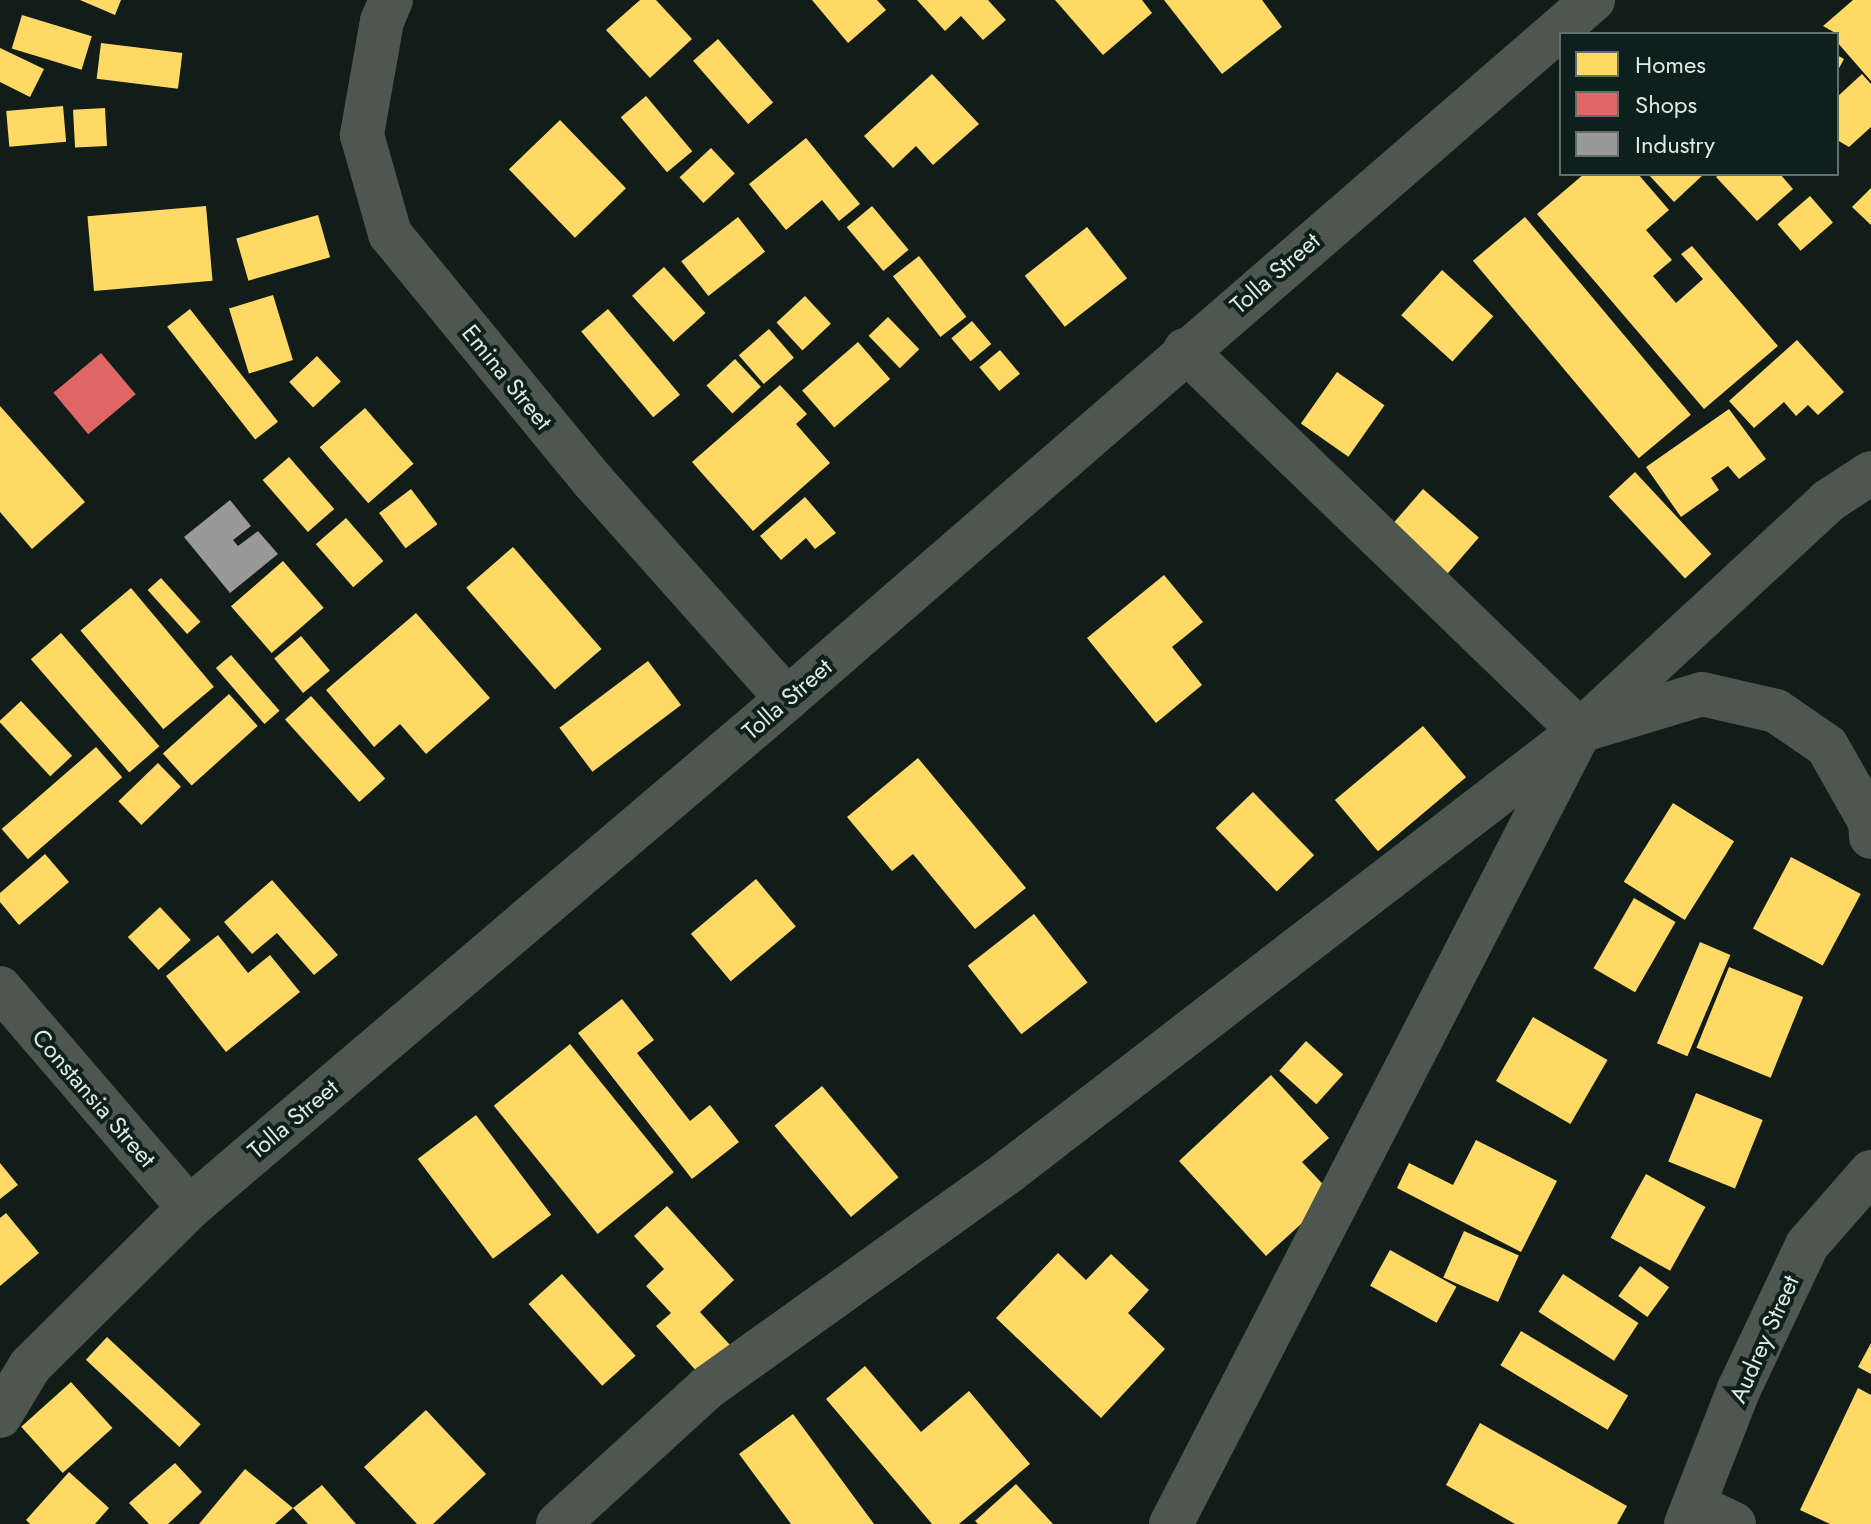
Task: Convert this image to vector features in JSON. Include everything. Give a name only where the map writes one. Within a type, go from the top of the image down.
[{"type":"street","name":"Emina Street","points":[[391,0],[382,21],[362,135],[390,234],[593,481],[787,699]]},
{"type":"street","name":"Tolla Street","points":[[0,1416],[30,1366],[189,1208],[787,699],[1185,350],[1593,0]]},
{"type":"street","points":[[1185,350],[1580,731]]},
{"type":"street","points":[[558,1524],[708,1387],[1008,1172],[1580,731],[1828,501],[1871,473]]},
{"type":"street","points":[[1171,1524],[1580,731],[1702,694],[1776,711],[1827,746],[1871,827]]},
{"type":"street","name":"Constansia Street","points":[[0,988],[189,1208]]},
{"type":"street","name":"Audrey Street","points":[[1705,1518],[1739,1389],[1807,1245],[1871,1172]]},
{"type":"building: Homes","points":[[80,0],[121,0],[115,15]]},
{"type":"building: Homes","points":[[640,0],[656,0],[692,39],[650,78],[606,30]]},
{"type":"building: Homes","points":[[812,0],[877,0],[886,10],[848,43]]},
{"type":"building: Homes","points":[[917,0],[988,0],[1006,20],[983,40],[961,16],[945,31]]},
{"type":"building: Homes","points":[[1055,0],[1142,0],[1152,13],[1103,55]]},
{"type":"building: Homes","points":[[1164,0],[1262,0],[1282,27],[1222,74]]},
{"type":"building: Homes","points":[[1853,0],[1871,0],[1871,81],[1839,44],[1839,32],[1823,26]]},
{"type":"building: Homes","points":[[22,15],[92,36],[82,70],[12,48]]},
{"type":"building: Homes","points":[[718,39],[773,102],[748,124],[693,61]]},
{"type":"building: Homes","points":[[101,43],[182,53],[178,89],[97,79]]},
{"type":"building: Homes","points":[[0,48],[44,69],[30,97],[0,82]]},
{"type":"building: Homes","points":[[932,74],[979,124],[933,165],[916,146],[893,168],[864,136]]},
{"type":"building: Homes","points":[[1862,74],[1871,84],[1871,127],[1849,147],[1839,141],[1839,95]]},
{"type":"building: Homes","points":[[646,96],[692,151],[667,172],[621,117]]},
{"type":"building: Homes","points":[[63,106],[66,142],[9,147],[6,111]]},
{"type":"building: Homes","points":[[105,108],[107,146],[75,148],[73,110]]},
{"type":"building: Homes","points":[[560,120],[626,188],[575,238],[509,169]]},
{"type":"building: Homes","points":[[806,138],[860,204],[839,221],[822,200],[786,230],[749,184]]},
{"type":"building: Homes","points":[[711,148],[735,174],[703,203],[680,177]]},
{"type":"building: Homes","points":[[1582,176],[1640,176],[1669,210],[1646,230],[1672,260],[1653,276],[1676,303],[1703,279],[1681,254],[1692,246],[1778,346],[1704,409],[1537,214]]},
{"type":"building: Homes","points":[[1650,176],[1702,176],[1674,202]]},
{"type":"building: Homes","points":[[1782,176],[1793,189],[1757,221],[1716,177]]},
{"type":"building: Homes","points":[[1871,188],[1871,225],[1852,207]]},
{"type":"building: Homes","points":[[1810,196],[1833,222],[1801,251],[1778,224]]},
{"type":"building: Homes","points":[[206,206],[213,281],[94,291],[87,216]]},
{"type":"building: Homes","points":[[872,206],[909,250],[883,271],[847,227]]},
{"type":"building: Homes","points":[[318,215],[330,257],[248,281],[236,238]]},
{"type":"building: Homes","points":[[738,217],[765,252],[708,296],[681,261]]},
{"type":"building: Homes","points":[[1525,217],[1691,415],[1639,458],[1473,261]]},
{"type":"building: Homes","points":[[1087,227],[1127,278],[1065,327],[1025,276]]},
{"type":"building: Homes","points":[[919,256],[966,317],[940,337],[893,276]]},
{"type":"building: Homes","points":[[664,267],[705,313],[674,342],[632,296]]},
{"type":"building: Homes","points":[[1442,270],[1493,316],[1452,362],[1401,315]]},
{"type":"building: Homes","points":[[273,295],[293,360],[249,373],[229,308]]},
{"type":"building: Homes","points":[[805,296],[831,324],[802,350],[776,323]]},
{"type":"building: Homes","points":[[190,309],[278,422],[255,440],[167,327]]},
{"type":"building: Homes","points":[[608,309],[680,395],[653,417],[581,331]]},
{"type":"building: Homes","points":[[888,317],[919,349],[900,368],[869,336]]},
{"type":"building: Homes","points":[[972,321],[991,344],[971,361],[951,338]]},
{"type":"building: Homes","points":[[769,329],[794,358],[764,384],[739,355]]},
{"type":"building: Homes","points":[[1797,340],[1844,392],[1818,415],[1808,405],[1796,416],[1784,402],[1754,428],[1729,401]]},
{"type":"building: Homes","points":[[858,342],[890,379],[834,428],[802,391]]},
{"type":"building: Homes","points":[[1000,350],[1020,374],[999,391],[979,367]]},
{"type":"building: Homes","points":[[317,356],[341,382],[313,408],[289,382]]},
{"type":"building: Homes","points":[[735,359],[761,387],[732,413],[706,386]]},
{"type":"building: Homes","points":[[1337,372],[1385,405],[1348,457],[1301,424]]},
{"type":"building: Homes","points":[[780,385],[807,414],[796,424],[830,463],[753,531],[692,462]]},
{"type":"building: Homes","points":[[0,406],[85,502],[32,549],[0,512]]},
{"type":"building: Homes","points":[[365,408],[414,464],[368,503],[320,447]]},
{"type":"building: Homes","points":[[1729,409],[1766,459],[1739,479],[1728,466],[1711,478],[1719,490],[1681,517],[1646,467]]},
{"type":"building: Homes","points":[[289,457],[334,509],[308,532],[263,480]]},
{"type":"building: Homes","points":[[1635,472],[1711,554],[1685,578],[1609,497]]},
{"type":"building: Homes","points":[[411,489],[437,524],[406,548],[379,513]]},
{"type":"building: Homes","points":[[1423,489],[1479,538],[1447,574],[1392,525]]},
{"type":"building: Homes","points":[[805,497],[836,533],[815,549],[806,538],[781,560],[760,536]]},
{"type":"building: Homes","points":[[346,518],[383,561],[353,587],[316,544]]},
{"type":"building: Homes","points":[[513,547],[602,649],[555,690],[466,588]]},
{"type":"building: Homes","points":[[283,561],[324,608],[272,653],[231,606]]},
{"type":"building: Homes","points":[[1164,575],[1203,622],[1172,647],[1202,685],[1156,723],[1087,638]]},
{"type":"building: Homes","points":[[161,578],[200,622],[187,634],[148,590]]},
{"type":"building: Homes","points":[[131,588],[214,687],[163,729],[80,630]]},
{"type":"building: Homes","points":[[416,613],[490,698],[426,754],[400,724],[374,747],[326,690]]},
{"type":"building: Homes","points":[[61,633],[159,746],[129,772],[31,659]]},
{"type":"building: Homes","points":[[301,636],[330,670],[303,693],[274,658]]},
{"type":"building: Homes","points":[[231,655],[280,711],[264,724],[216,668]]},
{"type":"building: Homes","points":[[648,661],[681,705],[592,772],[559,728]]},
{"type":"building: Homes","points":[[229,694],[258,726],[192,786],[163,754]]},
{"type":"building: Homes","points":[[311,696],[385,778],[359,802],[285,719]]},
{"type":"building: Homes","points":[[21,701],[72,756],[50,776],[0,722]]},
{"type":"building: Homes","points":[[1423,726],[1466,777],[1378,851],[1335,800]]},
{"type":"building: Homes","points":[[96,747],[122,777],[28,859],[2,829]]},
{"type":"building: Homes","points":[[918,758],[1026,888],[975,929],[913,854],[892,871],[847,817]]},
{"type":"building: Homes","points":[[158,763],[181,787],[141,825],[118,801]]},
{"type":"building: Homes","points":[[1253,792],[1314,855],[1277,891],[1216,828]]},
{"type":"building: Homes","points":[[1673,803],[1734,841],[1685,920],[1624,882]]},
{"type":"building: Homes","points":[[45,854],[69,882],[19,925],[0,902],[0,893]]},
{"type":"building: Homes","points":[[1791,857],[1861,894],[1823,966],[1753,929]]},
{"type":"building: Homes","points":[[756,879],[796,926],[731,981],[691,934]]},
{"type":"building: Homes","points":[[272,880],[338,955],[314,975],[277,933],[252,954],[224,922]]},
{"type":"building: Homes","points":[[1634,898],[1676,922],[1635,992],[1594,968]]},
{"type":"building: Homes","points":[[160,907],[191,940],[159,970],[128,937]]},
{"type":"building: Homes","points":[[1034,914],[1088,983],[1021,1034],[968,966]]},
{"type":"building: Homes","points":[[218,935],[248,973],[270,955],[300,992],[226,1052],[166,976]]},
{"type":"building: Homes","points":[[1700,942],[1730,955],[1687,1056],[1657,1043]]},
{"type":"building: Homes","points":[[1729,967],[1803,997],[1771,1078],[1696,1048]]},
{"type":"building: Homes","points":[[622,999],[654,1040],[637,1053],[690,1121],[710,1105],[739,1142],[692,1179],[578,1033]]},
{"type":"building: Homes","points":[[1533,1017],[1607,1060],[1570,1124],[1496,1081]]},
{"type":"building: Homes","points":[[1306,1041],[1343,1074],[1316,1104],[1279,1071]]},
{"type":"building: Homes","points":[[570,1044],[674,1172],[598,1234],[494,1106]]},
{"type":"building: Homes","points":[[1271,1075],[1329,1138],[1302,1162],[1333,1195],[1266,1256],[1179,1161]]},
{"type":"building: Homes","points":[[822,1086],[898,1177],[851,1217],[775,1126]]},
{"type":"building: Homes","points":[[1696,1093],[1763,1120],[1735,1189],[1668,1162]]},
{"type":"building: Homes","points":[[476,1115],[551,1215],[493,1259],[418,1159]]},
{"type":"building: Homes","points":[[1476,1140],[1557,1181],[1521,1252],[1397,1188],[1409,1163],[1453,1185]]},
{"type":"building: Homes","points":[[0,1163],[18,1185],[0,1199]]},
{"type":"building: Homes","points":[[1646,1174],[1705,1207],[1670,1271],[1611,1238]]},
{"type":"building: Homes","points":[[667,1206],[734,1280],[700,1312],[730,1345],[699,1374],[656,1326],[671,1313],[646,1286],[664,1269],[634,1236]]},
{"type":"building: Homes","points":[[6,1213],[39,1253],[0,1286],[0,1218]]},
{"type":"building: Homes","points":[[1464,1231],[1519,1255],[1498,1302],[1443,1278]]},
{"type":"building: Homes","points":[[1390,1250],[1456,1287],[1437,1323],[1370,1286]]},
{"type":"building: Homes","points":[[1058,1253],[1086,1280],[1111,1254],[1149,1290],[1128,1313],[1165,1349],[1101,1418],[996,1318]]},
{"type":"building: Homes","points":[[1640,1266],[1669,1287],[1647,1317],[1618,1296]]},
{"type":"building: Homes","points":[[562,1274],[636,1356],[602,1386],[529,1304]]},
{"type":"building: Homes","points":[[1563,1274],[1638,1323],[1614,1361],[1538,1312]]},
{"type":"building: Homes","points":[[1521,1331],[1628,1395],[1608,1430],[1500,1365]]},
{"type":"building: Homes","points":[[107,1337],[201,1424],[179,1447],[86,1360]]},
{"type":"building: Homes","points":[[1871,1343],[1871,1374],[1858,1367]]},
{"type":"building: Homes","points":[[865,1366],[921,1432],[969,1391],[1030,1464],[959,1524],[932,1524],[826,1399]]},
{"type":"building: Homes","points":[[71,1382],[112,1428],[63,1473],[21,1427]]},
{"type":"building: Homes","points":[[1858,1388],[1871,1395],[1871,1524],[1830,1524],[1800,1510]]},
{"type":"building: Homes","points":[[426,1410],[486,1474],[433,1524],[417,1524],[364,1467]]},
{"type":"building: Homes","points":[[793,1414],[874,1524],[791,1524],[739,1454]]},
{"type":"building: Homes","points":[[1480,1423],[1627,1506],[1617,1524],[1515,1524],[1446,1485]]},
{"type":"building: Homes","points":[[175,1463],[202,1492],[168,1524],[149,1524],[129,1503]]},
{"type":"building: Homes","points":[[245,1469],[293,1508],[275,1524],[199,1524]]},
{"type":"building: Homes","points":[[69,1472],[109,1508],[95,1524],[30,1524],[26,1520]]},
{"type":"building: Homes","points":[[1016,1484],[1053,1524],[978,1524],[975,1521]]},
{"type":"building: Homes","points":[[322,1485],[356,1524],[308,1524],[293,1508]]},
{"type":"building: Shops","points":[[101,353],[136,394],[88,434],[54,393]]},
{"type":"building: Industry","points":[[230,500],[251,526],[233,540],[238,546],[258,531],[278,554],[230,593],[184,537]]}]
